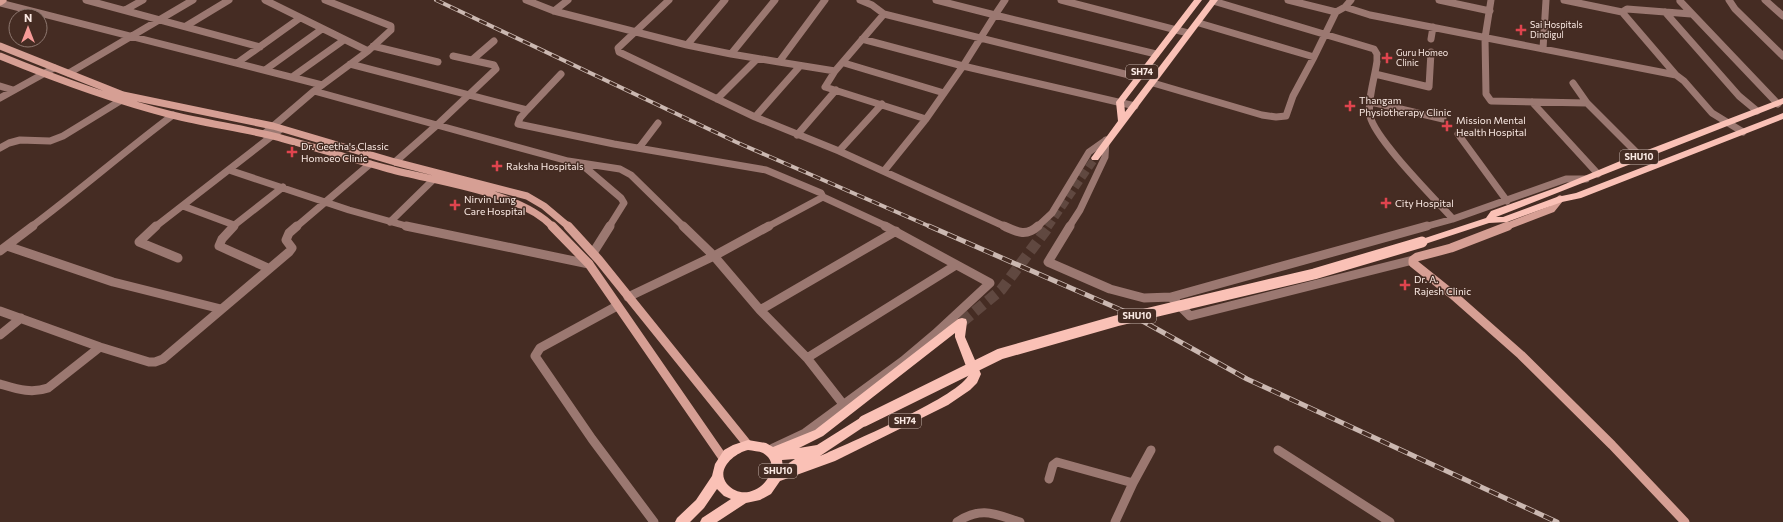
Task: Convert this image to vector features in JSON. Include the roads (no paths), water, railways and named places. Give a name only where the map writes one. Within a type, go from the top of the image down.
[{"type":"main road","points":[[0,2],[4,0]]},
{"type":"main road","name":"SH74","points":[[1120,102],[1137,77],[1177,30],[1198,0]]},
{"type":"main road","name":"SH74","points":[[1095,158],[1106,140],[1153,84],[1188,33],[1199,23],[1214,0]]},
{"type":"main road","points":[[0,46],[123,95],[273,126],[396,162],[527,196],[540,203],[562,219],[593,253],[748,445],[734,449],[723,458],[718,472],[718,478],[723,488],[732,495],[745,498]]},
{"type":"main road","points":[[0,56],[43,74],[120,101],[173,115],[273,136],[370,164],[499,196],[530,209],[550,224],[589,264],[723,458]]},
{"type":"main road","points":[[1120,102],[1122,120]]},
{"type":"main road","name":"SHU10","points":[[1489,220],[1494,213],[1586,179],[1640,156],[1780,102]]},
{"type":"main road","name":"SHU10","points":[[777,475],[798,465],[864,421],[1000,354],[1116,321],[1314,274],[1422,242],[1489,220],[1504,220],[1560,199],[1578,196],[1783,116]]},
{"type":"main road","points":[[1560,199],[1552,209],[1450,248],[1417,257],[1413,260],[1413,263],[1453,295],[1521,355],[1612,445],[1686,522]]},
{"type":"main road","name":"SH74","points":[[772,453],[794,445],[819,433],[962,322],[960,337],[975,374],[973,380],[966,388],[944,402],[831,457],[777,475]]},
{"type":"main road","name":"SHU10","points":[[706,522],[745,498],[758,495],[770,488],[777,475],[778,462],[772,453],[762,447],[748,445]]},
{"type":"main road","name":"SHU10","points":[[772,453],[808,452],[822,448]]},
{"type":"main road","points":[[681,522],[700,504],[718,478]]},
{"type":"street","points":[[86,0],[162,19],[260,47]]},
{"type":"street","points":[[125,10],[143,0]]},
{"type":"street","points":[[69,73],[193,0]]},
{"type":"street","points":[[186,26],[229,0]]},
{"type":"street","points":[[265,0],[344,40],[370,48],[438,62]]},
{"type":"street","points":[[264,134],[314,91],[392,30],[392,26],[325,0]]},
{"type":"street","points":[[526,0],[554,10],[634,32],[731,54],[835,71]]},
{"type":"street","points":[[554,10],[568,0]]},
{"type":"street","points":[[669,0],[618,48],[619,52],[755,117],[839,151],[1021,234],[1032,231],[1052,212],[1089,152],[1106,140]]},
{"type":"street","points":[[687,44],[725,0]]},
{"type":"street","points":[[731,54],[775,0]]},
{"type":"street","points":[[780,62],[825,0]]},
{"type":"street","points":[[860,0],[872,5],[884,14],[1137,77]]},
{"type":"street","points":[[936,0],[1156,54]]},
{"type":"street","points":[[884,171],[926,119],[963,66],[1005,0]]},
{"type":"street","points":[[1061,0],[1188,33]]},
{"type":"street","points":[[1214,0],[1325,33],[1375,50],[1378,54],[1378,61],[1374,74],[1370,116],[1379,133],[1408,170],[1453,219]]},
{"type":"street","points":[[1288,0],[1336,12],[1345,8],[1351,0]]},
{"type":"street","points":[[1441,0],[1490,11]]},
{"type":"street","points":[[1491,0],[1485,38],[1486,94],[1488,98],[1498,102],[1587,103]]},
{"type":"street","points":[[1543,49],[1546,0]]},
{"type":"street","points":[[1564,0],[1622,12],[1676,75],[1684,81],[1712,112],[1743,132]]},
{"type":"street","points":[[1729,0],[1735,9],[1783,56]]},
{"type":"street","points":[[1765,0],[1783,16]]},
{"type":"street","points":[[1680,1],[1691,14],[1780,102]]},
{"type":"street","points":[[0,2],[130,37],[322,85]]},
{"type":"street","points":[[1345,8],[1485,38],[1676,75]]},
{"type":"street","points":[[1622,12],[1627,9],[1691,14]]},
{"type":"street","points":[[1153,84],[1231,107],[1279,118],[1286,116],[1293,96],[1336,12]]},
{"type":"street","points":[[1664,12],[1739,96],[1757,112]]},
{"type":"street","points":[[884,14],[874,24],[844,63],[835,71],[824,87],[926,119]]},
{"type":"street","points":[[238,63],[300,18]]},
{"type":"street","points":[[1199,23],[1314,57]]},
{"type":"street","points":[[1431,39],[1433,27]]},
{"type":"street","points":[[265,70],[322,29]]},
{"type":"street","points":[[862,39],[963,66],[1135,106]]},
{"type":"street","points":[[292,77],[344,40]]},
{"type":"street","points":[[472,60],[494,41]]},
{"type":"street","points":[[1374,74],[1427,88],[1429,86],[1431,52]]},
{"type":"street","points":[[396,162],[496,69],[494,65],[454,56]]},
{"type":"street","points":[[717,99],[757,59]]},
{"type":"street","points":[[844,63],[944,93]]},
{"type":"street","points":[[350,64],[527,110]]},
{"type":"street","points":[[755,117],[800,66]]},
{"type":"street","points":[[0,98],[54,68]]},
{"type":"street","points":[[562,74],[527,110],[520,118],[518,124],[639,148],[766,170],[821,193],[823,197],[896,231],[990,283],[935,334],[903,360],[805,433],[772,453]]},
{"type":"street","points":[[1573,83],[1587,103],[1640,156]]},
{"type":"street","points":[[0,86],[13,90]]},
{"type":"street","points":[[798,135],[836,90]]},
{"type":"street","points":[[314,91],[580,163],[620,169],[631,175],[714,256],[760,310],[807,358],[843,404]]},
{"type":"street","points":[[0,148],[20,140],[50,141],[63,136],[120,101]]},
{"type":"street","points":[[1371,102],[1443,119]]},
{"type":"street","points":[[1532,102],[1598,174]]},
{"type":"street","points":[[839,151],[882,104]]},
{"type":"street","points":[[3,248],[67,200],[138,141],[173,115]]},
{"type":"street","points":[[639,148],[658,123]]},
{"type":"street","points":[[178,258],[138,242],[281,129]]},
{"type":"street","points":[[1458,134],[1507,201]]},
{"type":"street","points":[[1106,140],[1105,157],[1080,210],[1048,262],[1110,289],[1144,298],[1171,297],[1453,219],[1566,179],[1586,179]]},
{"type":"street","points":[[580,163],[621,198],[624,203],[593,253]]},
{"type":"street","points":[[0,311],[100,348],[149,362],[155,362],[163,359],[292,248],[286,240],[289,233],[370,164]]},
{"type":"street","points":[[229,170],[283,187],[326,203],[390,222],[491,245],[589,264]]},
{"type":"street","points":[[390,222],[440,173]]},
{"type":"street","points":[[268,268],[218,246],[219,240],[234,225],[283,187]]},
{"type":"street","points":[[628,297],[714,256],[823,197]]},
{"type":"street","points":[[183,206],[234,225]]},
{"type":"street","points":[[760,310],[896,231]]},
{"type":"street","points":[[3,248],[113,282],[221,309]]},
{"type":"street","points":[[1306,260],[1328,281]]},
{"type":"street","points":[[1171,297],[1190,316],[1413,260]]},
{"type":"street","points":[[807,358],[956,265]]},
{"type":"street","points":[[617,306],[540,348],[535,356],[592,439],[654,522]]},
{"type":"street","points":[[0,335],[21,318]]},
{"type":"street","points":[[0,384],[26,392],[41,392],[100,348]]},
{"type":"street","points":[[1115,522],[1151,450]]},
{"type":"street","points":[[1278,450],[1388,522]]},
{"type":"street","points":[[1049,479],[1053,464],[1057,462],[1133,484]]},
{"type":"street","points":[[958,522],[966,515],[973,512],[982,512],[1020,522]]},
{"type":"tunnel","points":[[1048,227],[1095,158]]},
{"type":"tunnel","points":[[962,322],[1001,290],[1049,226]]},
{"type":"railway","points":[[436,0],[736,142],[931,227]]},
{"type":"railway","points":[[929,226],[1128,313],[1247,379],[1557,522]]},
{"type":"place","name":"Sai Hospitals Dindigul","points":[[1521,30]]},
{"type":"place","name":"Guru Homeo Clinic","points":[[1387,58]]},
{"type":"place","name":"Thangam Physiotherapy Clinic","points":[[1350,106]]},
{"type":"place","name":"Mission Mental Health Hospital","points":[[1447,126]]},
{"type":"place","name":"Dr. Geetha's Classic Homoeo Clinic","points":[[292,152]]},
{"type":"place","name":"Raksha Hospitals","points":[[497,166]]},
{"type":"place","name":"City Hospital","points":[[1386,203]]},
{"type":"place","name":"Nirvin Lung Care Hospital","points":[[455,205]]},
{"type":"place","name":"Dr. A. Rajesh Clinic","points":[[1405,285]]}]
